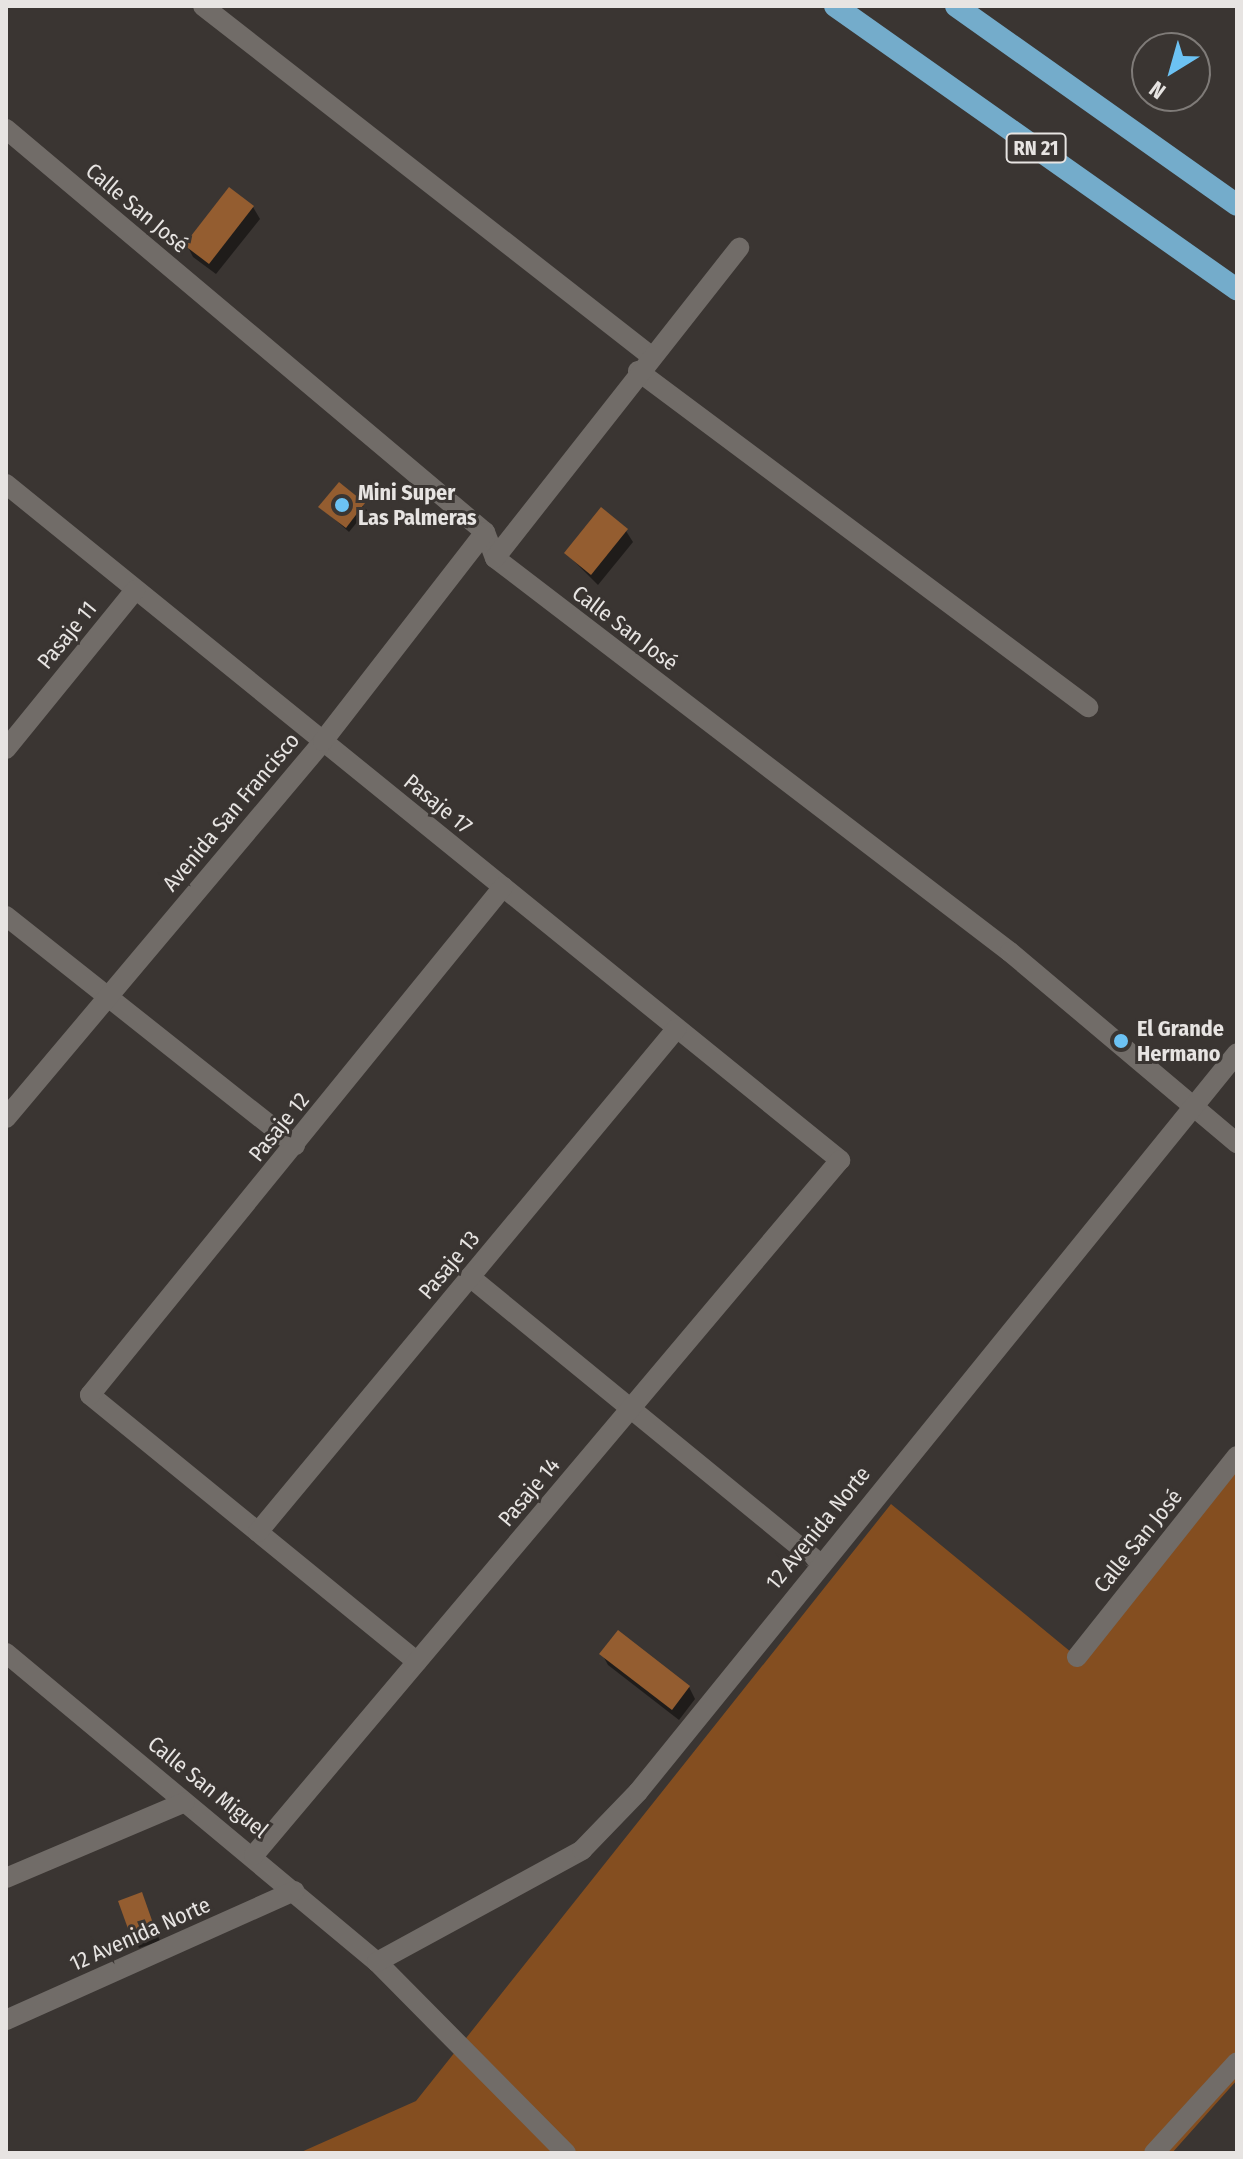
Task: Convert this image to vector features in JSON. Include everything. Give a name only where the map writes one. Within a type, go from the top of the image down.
[{"type":"highway","name":"RN 21","points":[[835,6],[1237,290]]},
{"type":"highway","points":[[956,6],[1237,205]]},
{"type":"street","points":[[203,6],[644,364],[1088,707]]},
{"type":"street","name":"Calle San José","points":[[6,129],[485,532],[495,558],[1010,952],[1237,1143]]},
{"type":"street","points":[[495,558],[644,364],[739,248]]},
{"type":"street","name":"Pasaje 17","points":[[6,484],[840,1160]]},
{"type":"street","name":"Avenida San Francisco","points":[[6,1118],[323,741],[485,532]]},
{"type":"street","name":"Pasaje 11","points":[[6,749],[135,590]]},
{"type":"street","name":"Pasaje 12","points":[[258,1532],[90,1395],[503,887]]},
{"type":"street","points":[[6,916],[108,993],[295,1145]]},
{"type":"street","name":"Pasaje 13","points":[[258,1532],[677,1028]]},
{"type":"street","name":"12 Avenida Norte","points":[[377,1962],[582,1850],[638,1792],[819,1563],[1237,1053]]},
{"type":"street","name":"Pasaje 14","points":[[254,1855],[840,1160]]},
{"type":"street","points":[[470,1277],[819,1563]]},
{"type":"street","name":"Calle San José","points":[[1077,1657],[1237,1456]]},
{"type":"street","points":[[258,1532],[417,1662]]},
{"type":"street","name":"Calle San Miguel","points":[[6,1653],[185,1802],[254,1855],[377,1962],[566,2153]]},
{"type":"street","points":[[6,1878],[185,1802]]},
{"type":"street","name":"12 Avenida Norte","points":[[6,2020],[294,1891]]},
{"type":"street","points":[[1154,2153],[1237,2062]]},
{"type":"shaded area","points":[[1237,1455],[1237,2080],[1172,2153],[299,2153],[416,2101],[891,1504],[1077,1657]]},
{"type":"building","points":[[229,187],[254,206],[209,264],[184,245]]},
{"type":"building","name":"Mini Super Las Palmeras","points":[[339,482],[365,503],[346,528],[318,507]]},
{"type":"building","points":[[601,507],[628,529],[591,575],[564,553]]},
{"type":"building","points":[[618,1630],[690,1686],[672,1710],[599,1654]]},
{"type":"building","points":[[142,1892],[155,1929],[131,1937],[118,1901]]},
{"type":"place","name":"Mini Super Las Palmeras","points":[[342,505]]},
{"type":"place","name":"El Grande Hermano","points":[[1121,1041]]}]
